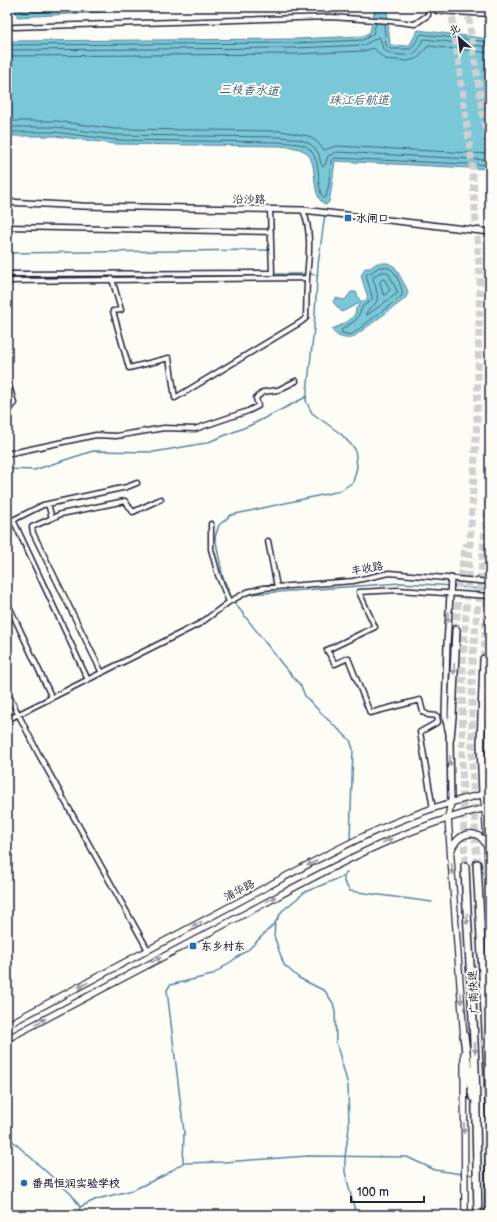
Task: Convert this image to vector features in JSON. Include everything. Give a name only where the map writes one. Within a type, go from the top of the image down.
[{"type":"highway","points":[[450,738],[456,630]]},
{"type":"highway","points":[[484,659],[481,744],[486,794]]},
{"type":"highway","name":"广南快速","points":[[477,864],[490,1114],[489,1215]]},
{"type":"highway","name":"广南快速","points":[[465,866],[475,1034],[478,1215]]},
{"type":"highway","points":[[464,1036],[468,1076],[476,1117]]},
{"type":"main road","name":"浦华路","points":[[7,1025],[353,842],[404,819],[451,802],[486,794]]},
{"type":"main road","points":[[486,794],[488,807],[490,898]]},
{"type":"main road","points":[[451,802],[448,818],[455,932],[464,1036],[463,1075],[465,1215]]},
{"type":"main road","points":[[7,1039],[385,841],[448,818],[488,807]]},
{"type":"main road","points":[[451,854],[452,848],[458,840],[468,834],[473,833],[480,837],[488,847]]},
{"type":"street","points":[[14,27],[331,17],[415,24],[428,15],[429,7]]},
{"type":"street","points":[[437,11],[490,14]]},
{"type":"street","name":"沿沙路","points":[[7,202],[82,206],[303,210],[490,232]]},
{"type":"street","points":[[7,274],[272,273],[270,210]]},
{"type":"street","points":[[112,279],[121,310],[113,311],[129,368],[169,358],[175,398],[306,318],[309,252],[308,221],[303,210]]},
{"type":"street","points":[[7,227],[271,232]]},
{"type":"street","points":[[7,281],[307,278]]},
{"type":"street","points":[[7,378],[14,403],[11,407],[7,408]]},
{"type":"street","points":[[7,454],[96,435],[116,436],[164,428],[195,429],[248,411],[258,406],[256,398],[263,392],[278,390],[296,381]]},
{"type":"street","points":[[7,524],[43,505],[127,488],[137,483]]},
{"type":"street","points":[[102,673],[32,527],[61,514],[125,502],[133,512],[161,499]]},
{"type":"street","points":[[48,504],[52,518]]},
{"type":"street","points":[[13,520],[88,680]]},
{"type":"street","points":[[211,524],[211,549],[218,575],[229,602]]},
{"type":"street","points":[[268,541],[277,587]]},
{"type":"street","name":"丰收路","points":[[7,720],[201,623],[229,602],[247,592],[263,588],[353,580],[389,574],[490,582]]},
{"type":"street","points":[[451,578],[445,716],[450,738],[451,802]]},
{"type":"street","points":[[433,809],[420,732],[438,722],[437,716],[428,715],[423,712],[420,700],[370,713],[348,658],[335,664],[327,650],[375,627],[359,592],[398,590],[490,596]]},
{"type":"street","points":[[7,602],[52,698]]},
{"type":"street","points":[[7,692],[38,753],[148,950]]},
{"type":"water","points":[[14,7],[172,7],[173,8],[18,17]]},
{"type":"water","name":"珠江后航道","points":[[375,7],[386,7],[390,45],[409,46],[418,30],[490,39],[490,169],[335,161],[329,202],[326,205],[320,200],[317,193],[312,161],[308,155],[297,148],[280,146],[114,144],[55,136],[7,136],[7,41],[296,39],[363,36],[370,32]]},
{"type":"water","points":[[377,263],[388,263],[395,267],[407,289],[408,293],[405,299],[352,338],[343,338],[338,336],[332,329],[351,319],[354,316],[356,308],[359,306],[357,304],[342,312],[333,302],[335,298],[345,300],[351,292],[356,292],[360,301],[364,301],[368,298],[361,276],[365,268],[370,268]]},
{"type":"waterway","points":[[325,214],[318,265],[314,328],[306,401],[312,413],[341,434],[355,449],[357,467],[353,482],[340,491],[231,515],[219,525],[215,537],[223,578],[234,602],[301,686],[305,696],[350,740],[353,749],[350,839]]},
{"type":"waterway","points":[[7,253],[271,250]]},
{"type":"waterway","points":[[273,274],[305,274]]},
{"type":"waterway","points":[[310,274],[318,275]]},
{"type":"waterway","points":[[7,277],[135,276]]},
{"type":"waterway","points":[[7,469],[34,470],[93,451],[154,452],[206,443],[251,425],[306,397]]},
{"type":"waterway","points":[[234,602],[249,594],[400,583],[490,590]]},
{"type":"waterway","points":[[347,872],[344,876],[305,892],[282,911],[275,923],[274,936],[284,965],[299,978],[325,991],[333,1003],[335,1011],[336,1042],[348,1085],[349,1127],[345,1157],[345,1172],[356,1215]]},
{"type":"waterway","points":[[344,876],[344,882],[350,891],[432,902]]},
{"type":"waterway","points":[[80,1207],[97,1199],[133,1190],[165,1175],[183,1163],[184,1132],[167,990],[170,985],[212,975],[249,949],[275,923]]},
{"type":"waterway","points":[[7,1136],[72,1195],[80,1207],[78,1215]]},
{"type":"waterway","points":[[183,1163],[224,1162],[308,1156],[407,1157],[435,1170],[462,1174]]},
{"type":"waterway","points":[[466,1174],[474,1175]]},
{"type":"tunnel","points":[[451,7],[472,164],[480,281],[477,422],[463,664],[462,765],[465,866]]},
{"type":"tunnel","points":[[467,7],[490,161]]},
{"type":"tunnel","points":[[477,864],[472,765],[472,665],[490,477]]},
{"type":"tunnel","points":[[456,630],[459,584],[466,543]]},
{"type":"tunnel","points":[[484,659],[487,549]]},
{"type":"place","name":"水闸口","points":[[348,218]]},
{"type":"place","name":"东乡村东","points":[[193,946]]},
{"type":"place","name":"番禺恒润实验学校","points":[[24,1183]]},
{"type":"water label","name":"三枝香水道","points":[[249,90]]}]
